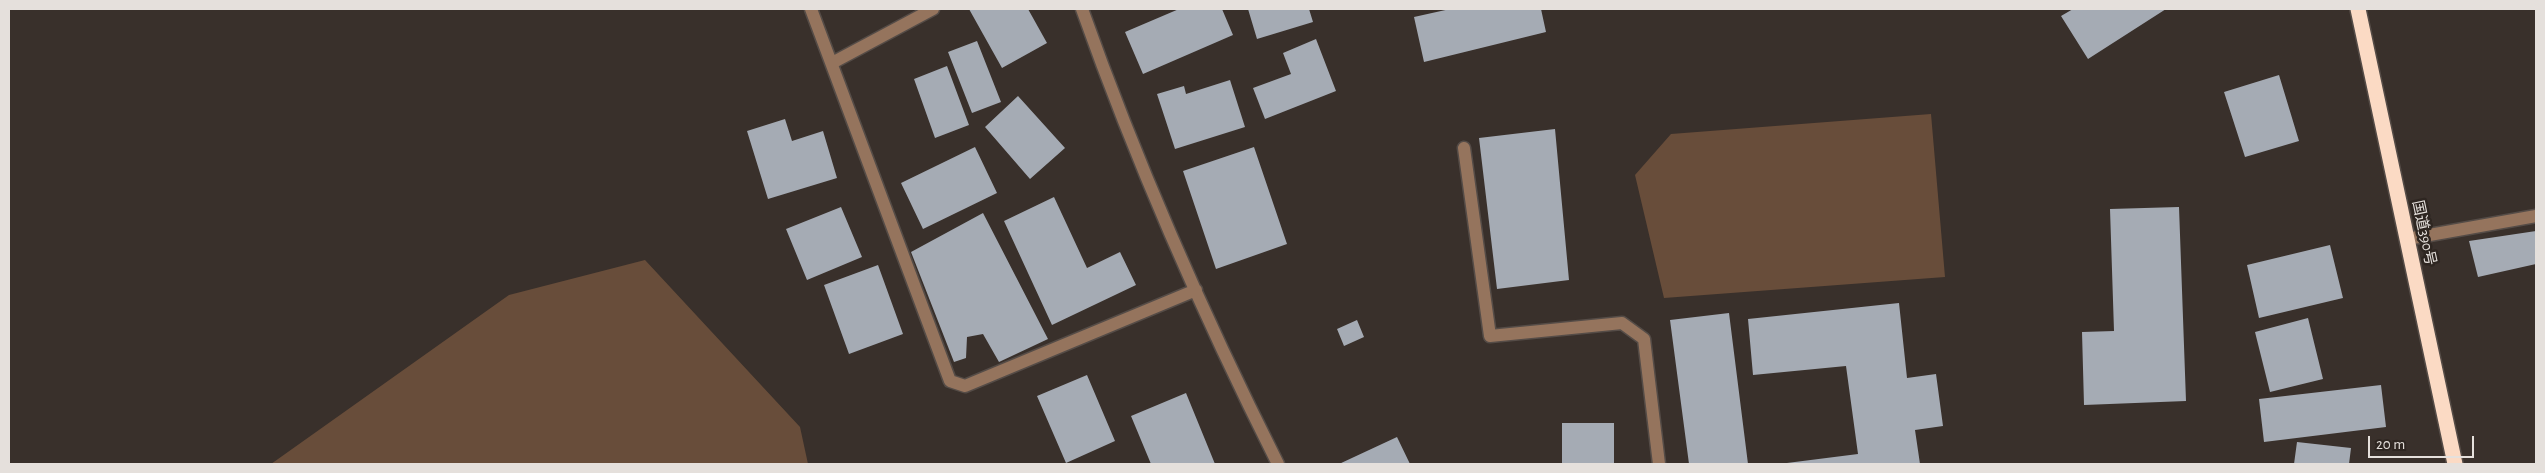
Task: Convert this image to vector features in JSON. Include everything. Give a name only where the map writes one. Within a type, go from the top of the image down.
[{"type":"highway","name":"国道390号","points":[[2358,9],[2455,464]]},
{"type":"street","points":[[811,9],[950,381],[965,386],[1196,290]]},
{"type":"street","points":[[832,63],[933,9]]},
{"type":"street","points":[[1082,9],[1114,98],[1196,290],[1278,464]]},
{"type":"street","points":[[1464,148],[1490,336],[1622,323],[1630,328],[1644,339],[1658,464]]},
{"type":"street","points":[[2407,239],[2536,216]]},
{"type":"shaded area","points":[[1931,114],[1945,277],[1664,298],[1635,175],[1671,134]]},
{"type":"shaded area","points":[[645,260],[800,427],[808,464],[271,464],[509,295]]},
{"type":"building","points":[[969,9],[1028,9],[1047,43],[1002,68]]},
{"type":"building","points":[[1179,9],[1222,9],[1233,35],[1143,74],[1125,32]]},
{"type":"building","points":[[1248,9],[1309,9],[1313,22],[1257,39]]},
{"type":"building","points":[[1450,9],[1541,9],[1546,32],[1424,62],[1414,17]]},
{"type":"building","points":[[2073,9],[2166,9],[2088,59],[2061,16]]},
{"type":"building","points":[[1316,39],[1336,91],[1265,119],[1253,88],[1291,74],[1283,53]]},
{"type":"building","points":[[977,41],[1001,102],[972,113],[948,52]]},
{"type":"building","points":[[947,66],[969,125],[935,138],[914,79]]},
{"type":"building","points":[[2279,75],[2299,141],[2245,157],[2224,92]]},
{"type":"building","points":[[1230,80],[1245,127],[1175,149],[1157,94],[1184,86],[1186,94]]},
{"type":"building","points":[[1018,96],[1065,148],[1030,179],[985,127]]},
{"type":"building","points":[[785,119],[792,141],[823,131],[837,178],[768,199],[747,131]]},
{"type":"building","points":[[1555,129],[1569,280],[1497,289],[1479,138]]},
{"type":"building","points":[[975,147],[997,193],[923,229],[901,183]]},
{"type":"building","points":[[1254,147],[1287,244],[1216,269],[1183,171]]},
{"type":"building","points":[[1054,197],[1087,268],[1120,252],[1136,285],[1052,325],[1004,221]]},
{"type":"building","points":[[841,207],[862,257],[807,280],[786,229]]},
{"type":"building","points":[[2179,207],[2186,401],[2084,405],[2082,332],[2114,331],[2110,209]]},
{"type":"building","points":[[983,213],[1048,339],[999,362],[983,334],[967,337],[966,358],[954,362],[911,252]]},
{"type":"building","points":[[2536,231],[2536,264],[2478,277],[2469,241]]},
{"type":"building","points":[[2330,245],[2343,298],[2259,318],[2247,265]]},
{"type":"building","points":[[878,265],[903,334],[849,354],[824,285]]},
{"type":"building","points":[[1899,303],[1907,378],[1936,374],[1943,426],[1915,430],[1920,464],[1779,464],[1858,454],[1846,366],[1753,375],[1748,319]]},
{"type":"building","points":[[1729,313],[1748,464],[1689,464],[1670,320]]},
{"type":"building","points":[[2308,318],[2323,379],[2270,392],[2255,332]]},
{"type":"building","points":[[1357,320],[1364,337],[1344,346],[1337,329]]},
{"type":"building","points":[[1087,375],[1115,441],[1066,463],[1037,396]]},
{"type":"building","points":[[2381,385],[2386,427],[2264,442],[2259,399]]},
{"type":"building","points":[[1186,393],[1215,464],[1151,464],[1131,416]]},
{"type":"building","points":[[1562,423],[1614,423],[1614,464],[1562,464]]},
{"type":"building","points":[[1397,437],[1410,464],[1339,464]]},
{"type":"building","points":[[2297,442],[2351,448],[2349,464],[2294,464]]}]
